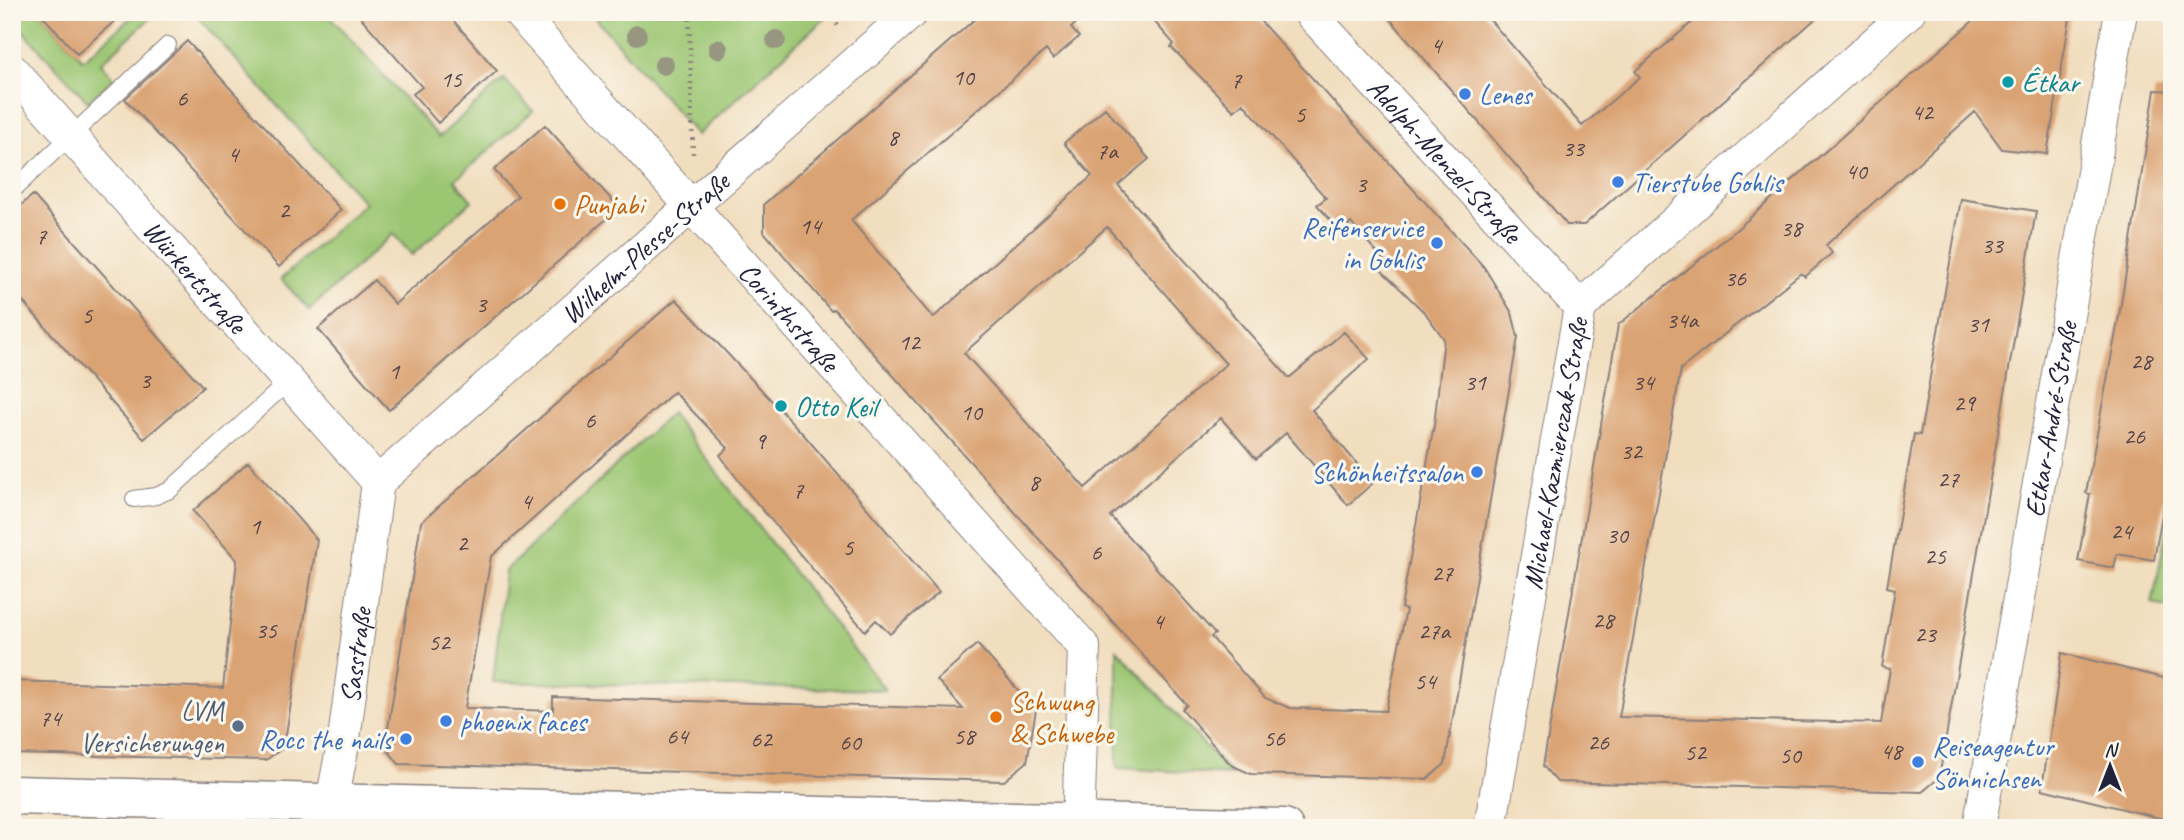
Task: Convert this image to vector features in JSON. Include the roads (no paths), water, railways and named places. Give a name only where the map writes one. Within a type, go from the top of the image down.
[{"type":"main road","points":[[12,795],[330,815],[1284,828]]},
{"type":"street","name":"Corinthstraße","points":[[518,12],[1084,648],[1079,825]]},
{"type":"street","name":"Wilhelm-Plesse-Straße","points":[[379,482],[912,12]]},
{"type":"street","name":"Adolph-Menzel-Straße","points":[[1309,12],[1580,307]]},
{"type":"street","name":"Michael-Kazmierczak-Straße","points":[[1490,828],[1580,307],[1909,12]]},
{"type":"street","name":"Etkar-André-Straße","points":[[1979,828],[2121,12]]},
{"type":"street","name":"Würkertstraße","points":[[12,70],[379,482]]},
{"type":"street","name":"Sasstraße","points":[[330,815],[344,739],[379,482]]},
{"type":"lane","points":[[12,191],[169,45]]},
{"type":"lane","points":[[134,499],[156,496],[177,485],[289,381]]},
{"type":"place","name":"Êtkar","points":[[2008,82]]},
{"type":"place","name":"Lenes","points":[[1465,94]]},
{"type":"place","name":"Tierstube Gohlis","points":[[1618,182]]},
{"type":"place","name":"Punjabi","points":[[560,204]]},
{"type":"place","name":"Reifenservice in Gohlis","points":[[1437,243]]},
{"type":"place","name":"Otto Keil","points":[[781,406]]},
{"type":"place","name":"Schönheitssalon","points":[[1477,472]]},
{"type":"place","name":"Schwung & Schwebe","points":[[996,717]]},
{"type":"place","name":"phoenix faces","points":[[446,721]]},
{"type":"place","name":"LVM Versicherungen","points":[[238,726]]},
{"type":"place","name":"Rocc the nails","points":[[406,739]]},
{"type":"place","name":"Reiseagentur Sönnichsen","points":[[1918,762]]}]
